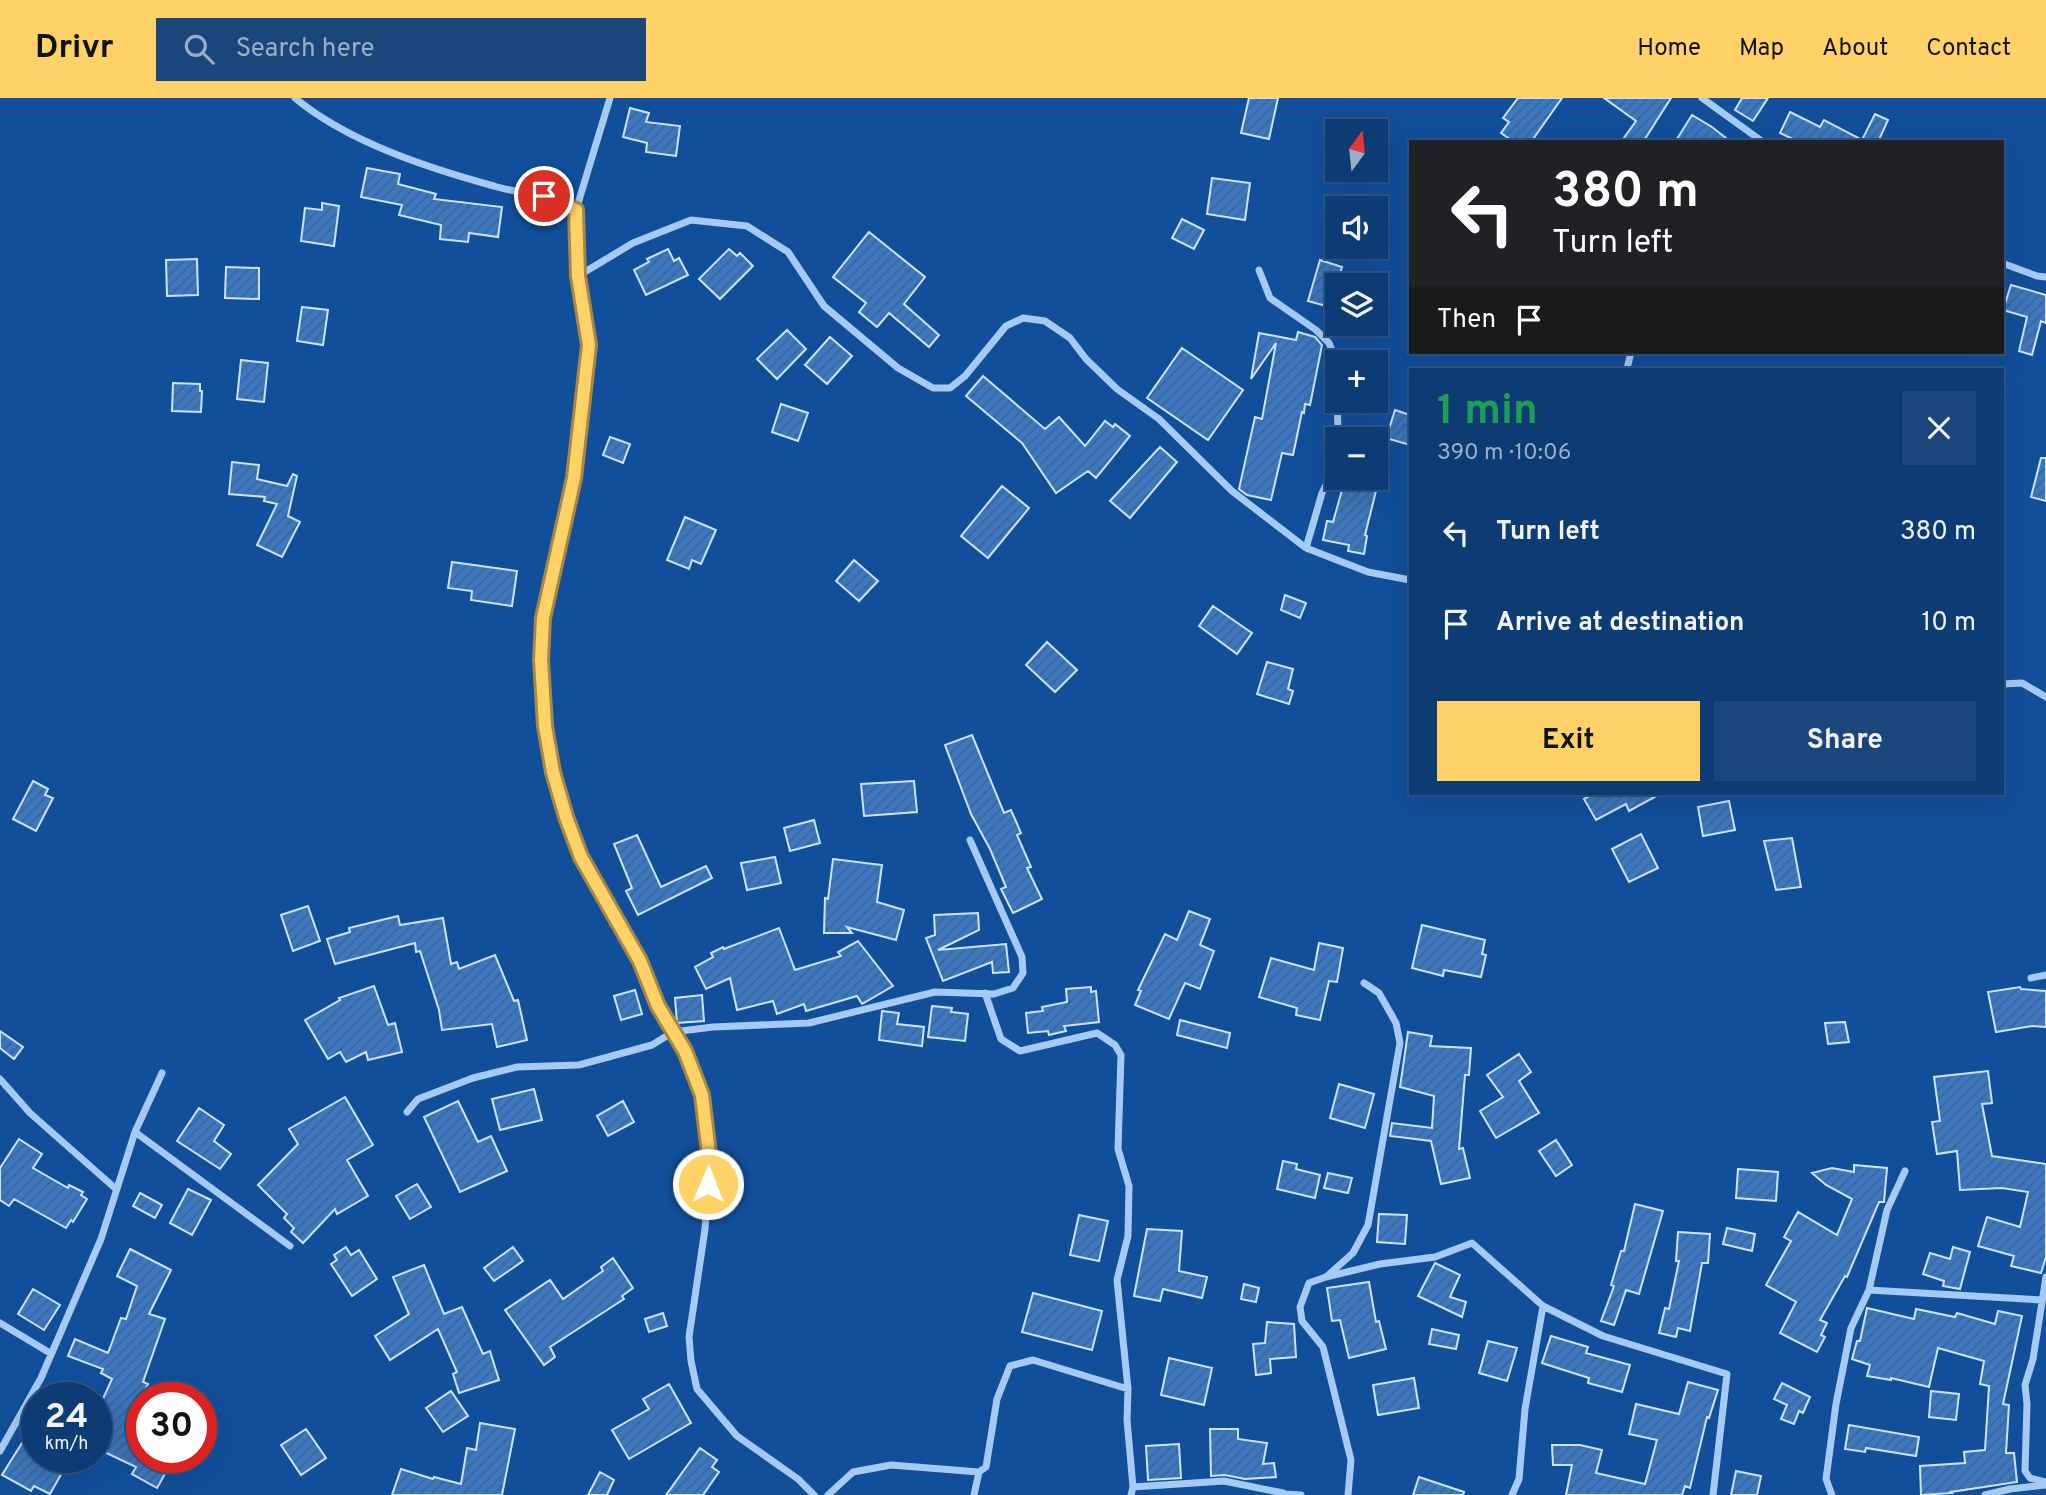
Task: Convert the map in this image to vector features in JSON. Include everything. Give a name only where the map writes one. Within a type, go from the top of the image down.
[{"type":"street","points":[[295,98],[306,108],[350,133],[397,154],[495,187],[544,196],[576,210]]},
{"type":"street","points":[[610,98],[576,210],[578,276],[589,345],[574,478],[543,618],[541,660],[545,726],[556,783],[581,857],[640,961],[658,1006],[685,1051],[702,1095],[710,1162],[705,1229],[689,1337],[697,1389],[737,1436],[798,1479],[814,1495]]},
{"type":"street","points":[[1702,98],[1759,140]]},
{"type":"street","points":[[578,276],[633,243],[691,220],[747,226],[788,252],[824,306],[898,368],[933,388],[950,388],[965,376],[1006,326],[1023,318],[1045,321],[1070,338],[1086,359],[1117,389],[1159,419],[1232,491],[1306,548],[1368,572],[1409,580]]},
{"type":"street","points":[[2004,264],[2046,277]]},
{"type":"street","points":[[1259,270],[1270,298],[1316,330],[1329,343],[1332,350]]},
{"type":"street","points":[[1306,548],[1328,481],[1332,440],[1338,430],[1337,413]]},
{"type":"street","points":[[2004,684],[2022,683],[2046,697]]},
{"type":"street","points":[[407,1112],[418,1098],[473,1078],[517,1067],[579,1065],[652,1045],[673,1032],[713,1027],[809,1023],[934,992],[993,994],[1013,988],[1023,974],[1021,957],[970,840]]},
{"type":"street","points":[[2031,978],[2046,975]]},
{"type":"street","points":[[1326,1277],[1353,1253],[1368,1225],[1400,1042],[1396,1023],[1379,993],[1363,983]]},
{"type":"street","points":[[985,993],[1001,1039],[1020,1051],[1097,1033],[1115,1045],[1121,1055],[1118,1149],[1129,1186],[1128,1236],[1117,1280],[1128,1389],[1127,1420],[1132,1491],[1224,1481],[1283,1494],[1301,1495]]},
{"type":"street","points":[[0,1451],[41,1378],[101,1240],[135,1132],[162,1073]]},
{"type":"street","points":[[0,1079],[30,1113],[116,1189]]},
{"type":"street","points":[[135,1132],[290,1246]]},
{"type":"street","points":[[1832,1495],[1826,1479],[1836,1404],[1851,1328],[1869,1290],[1887,1210],[1905,1171]]},
{"type":"street","points":[[1348,1495],[1351,1460],[1324,1347],[1302,1321],[1300,1307],[1309,1283],[1380,1264],[1435,1257],[1472,1243],[1544,1306],[1603,1336],[1727,1374],[1713,1495]]},
{"type":"street","points":[[2046,1278],[2033,1359],[2025,1385],[2025,1471],[2030,1478],[2046,1484]]},
{"type":"street","points":[[1869,1290],[2042,1300]]},
{"type":"street","points":[[1512,1495],[1519,1479],[1525,1409],[1544,1306]]},
{"type":"street","points":[[0,1323],[50,1353]]},
{"type":"street","points":[[828,1495],[853,1472],[891,1465],[979,1472],[986,1467],[997,1399],[1010,1366],[1033,1360],[1128,1389]]},
{"type":"street","points":[[974,1495],[979,1472]]},
{"type":"street","points":[[1985,1495],[2046,1484]]},
{"type":"building","points":[[1249,98],[1278,98],[1269,139],[1241,133]]},
{"type":"building","points":[[1518,98],[1562,98],[1532,140],[1511,140],[1501,133],[1509,122],[1503,118]]},
{"type":"building","points":[[1604,98],[1671,98],[1644,140],[1622,140],[1636,121]]},
{"type":"building","points":[[1742,98],[1768,98],[1753,121],[1735,110]]},
{"type":"building","points":[[630,108],[649,113],[646,122],[680,126],[676,156],[646,152],[647,143],[623,137]]},
{"type":"building","points":[[1790,112],[1820,127],[1824,120],[1862,140],[1795,140],[1780,133]]},
{"type":"building","points":[[1875,114],[1888,120],[1879,140],[1862,140]]},
{"type":"building","points":[[1692,115],[1728,140],[1676,140]]},
{"type":"building","points":[[367,168],[400,174],[398,184],[436,194],[434,199],[502,207],[498,237],[469,233],[468,242],[440,239],[441,225],[399,215],[402,205],[361,197]]},
{"type":"building","points":[[1212,178],[1250,183],[1245,220],[1207,214]]},
{"type":"building","points":[[322,203],[339,206],[334,246],[301,241],[305,208],[322,210]]},
{"type":"building","points":[[1182,219],[1204,230],[1194,249],[1172,238]]},
{"type":"building","points":[[869,232],[925,277],[904,304],[939,335],[929,347],[889,313],[877,327],[859,312],[866,303],[833,277]]},
{"type":"building","points":[[668,249],[674,261],[679,258],[688,275],[646,295],[634,270],[649,262],[647,259]]},
{"type":"building","points":[[729,249],[737,256],[740,253],[753,266],[720,299],[699,279]]},
{"type":"building","points":[[197,259],[198,295],[167,296],[166,260]]},
{"type":"building","points":[[1320,260],[1342,267],[1340,273],[1325,273],[1325,306],[1308,301]]},
{"type":"building","points":[[226,267],[259,268],[259,299],[225,298]]},
{"type":"building","points":[[2011,285],[2046,295],[2046,323],[2041,321],[2032,355],[2019,351],[2027,317],[2004,310]]},
{"type":"building","points":[[302,307],[328,310],[323,345],[297,341]]},
{"type":"building","points":[[787,330],[806,349],[777,379],[757,359]]},
{"type":"building","points":[[1298,332],[1315,337],[1322,345],[1310,405],[1305,404],[1304,413],[1302,412],[1293,455],[1282,453],[1271,500],[1247,495],[1239,489],[1255,417],[1262,419],[1276,343],[1251,379],[1259,333],[1296,340]]},
{"type":"building","points":[[830,337],[852,356],[827,384],[805,365]]},
{"type":"building","points":[[1182,348],[1243,390],[1208,440],[1147,398]]},
{"type":"building","points":[[241,360],[268,363],[264,402],[237,399]]},
{"type":"building","points":[[983,376],[1045,429],[1059,417],[1085,446],[1105,421],[1113,427],[1115,424],[1130,436],[1096,478],[1088,471],[1056,493],[1022,443],[966,396]]},
{"type":"building","points":[[173,383],[200,384],[201,412],[172,411]]},
{"type":"building","points":[[781,404],[808,413],[798,441],[772,432]]},
{"type":"building","points":[[1395,410],[1409,415],[1409,445],[1388,439]]},
{"type":"building","points":[[610,437],[630,444],[623,463],[603,455]]},
{"type":"building","points":[[1160,447],[1177,462],[1130,518],[1110,501]]},
{"type":"building","points":[[2041,458],[2046,458],[2046,501],[2031,497]]},
{"type":"building","points":[[232,462],[259,465],[257,479],[287,486],[293,474],[297,476],[288,516],[300,522],[282,557],[257,545],[277,504],[264,501],[265,497],[229,494]]},
{"type":"building","points":[[1002,486],[1029,508],[988,558],[961,536]]},
{"type":"building","points":[[1342,490],[1376,491],[1365,535],[1364,554],[1348,551],[1349,545],[1323,540],[1327,521],[1333,522]]},
{"type":"building","points":[[685,517],[716,530],[701,564],[692,560],[689,569],[667,560]]},
{"type":"building","points":[[854,560],[878,581],[859,601],[836,581]]},
{"type":"building","points":[[452,562],[517,571],[512,606],[471,600],[472,591],[448,588]]},
{"type":"building","points":[[1285,595],[1306,603],[1300,618],[1281,610]]},
{"type":"building","points":[[1213,606],[1252,633],[1237,654],[1199,626]]},
{"type":"building","points":[[1047,642],[1077,670],[1055,692],[1026,665]]},
{"type":"building","points":[[1267,662],[1293,669],[1288,689],[1293,691],[1289,704],[1257,694]]},
{"type":"building","points":[[972,735],[1004,813],[1011,810],[1021,833],[1017,835],[1031,867],[1027,868],[1042,899],[1013,913],[1001,889],[1006,887],[971,814],[945,745]]},
{"type":"building","points":[[33,781],[48,789],[45,795],[53,798],[36,831],[13,819]]},
{"type":"building","points":[[914,781],[917,812],[864,816],[861,784]]},
{"type":"building","points":[[1591,795],[1658,795],[1629,811],[1626,804],[1596,820],[1584,799]]},
{"type":"building","points":[[1729,801],[1735,830],[1703,836],[1698,807]]},
{"type":"building","points":[[814,820],[820,843],[790,851],[784,828]]},
{"type":"building","points":[[1641,834],[1658,868],[1629,882],[1612,849]]},
{"type":"building","points":[[637,835],[661,887],[706,866],[712,878],[638,915],[626,891],[632,888],[614,844]]},
{"type":"building","points":[[1792,838],[1801,887],[1776,890],[1764,841]]},
{"type":"building","points":[[775,857],[781,883],[747,890],[741,863]]},
{"type":"building","points":[[833,859],[882,865],[877,902],[904,910],[896,940],[847,927],[852,933],[824,933],[825,898],[828,899]]},
{"type":"building","points":[[308,906],[320,941],[293,951],[281,915]]},
{"type":"building","points":[[1189,911],[1210,919],[1200,945],[1214,951],[1200,989],[1185,983],[1169,1019],[1135,1005],[1141,991],[1138,990],[1165,934],[1177,940]]},
{"type":"building","points":[[978,913],[979,930],[938,950],[1006,944],[1009,972],[993,973],[992,962],[943,981],[926,938],[935,935],[934,915]]},
{"type":"building","points":[[398,916],[400,925],[443,918],[451,964],[457,962],[459,969],[495,955],[514,1001],[518,1000],[527,1040],[497,1047],[492,1024],[442,1030],[439,1010],[415,943],[335,964],[327,939],[350,932],[349,928]]},
{"type":"building","points":[[1422,925],[1485,940],[1482,954],[1486,955],[1481,977],[1444,970],[1443,976],[1412,968]]},
{"type":"building","points":[[779,928],[795,970],[841,956],[838,952],[858,941],[893,986],[862,1004],[857,996],[806,1011],[804,1004],[777,1014],[773,1001],[737,1010],[730,978],[706,989],[695,967],[713,957],[711,953]]},
{"type":"building","points":[[1319,943],[1343,948],[1337,982],[1329,981],[1320,1020],[1296,1015],[1297,1008],[1259,997],[1271,958],[1314,970]]},
{"type":"building","points":[[374,986],[388,1025],[395,1023],[402,1052],[368,1060],[366,1052],[346,1062],[340,1052],[328,1059],[305,1020],[340,1000],[339,998]]},
{"type":"building","points":[[1091,987],[1091,992],[1096,991],[1099,1022],[1064,1026],[1066,1031],[1049,1035],[1048,1031],[1028,1033],[1026,1013],[1043,1011],[1042,1007],[1067,1002],[1066,989]]},
{"type":"building","points":[[2020,987],[2046,991],[2046,1027],[2032,1026],[1996,1032],[1988,992]]},
{"type":"building","points":[[635,990],[642,1014],[621,1020],[614,996]]},
{"type":"building","points":[[702,995],[704,1021],[677,1023],[675,998]]},
{"type":"building","points":[[932,1006],[952,1008],[951,1012],[968,1014],[965,1041],[928,1037]]},
{"type":"building","points":[[882,1011],[899,1013],[897,1024],[924,1027],[922,1046],[879,1040]]},
{"type":"building","points":[[1180,1020],[1230,1033],[1227,1048],[1177,1035]]},
{"type":"building","points":[[1845,1022],[1849,1042],[1828,1044],[1825,1023]]},
{"type":"building","points":[[0,1031],[23,1047],[14,1059],[0,1048]]},
{"type":"building","points":[[1408,1032],[1432,1036],[1430,1046],[1471,1048],[1469,1075],[1465,1075],[1459,1149],[1463,1148],[1470,1178],[1441,1184],[1431,1141],[1390,1136],[1392,1123],[1432,1128],[1434,1096],[1400,1087]]},
{"type":"building","points":[[1519,1054],[1531,1072],[1519,1081],[1539,1113],[1496,1138],[1480,1111],[1503,1097],[1487,1075]]},
{"type":"building","points":[[1988,1071],[1992,1103],[1982,1104],[1992,1156],[2046,1164],[2046,1257],[2041,1273],[2011,1266],[2014,1256],[1978,1246],[1987,1217],[2020,1227],[2028,1192],[2002,1188],[1960,1190],[1957,1151],[1937,1154],[1932,1122],[1940,1121],[1934,1077]]},
{"type":"building","points":[[1339,1084],[1374,1094],[1365,1128],[1330,1118]]},
{"type":"building","points":[[534,1089],[542,1120],[500,1130],[492,1099]]},
{"type":"building","points":[[345,1097],[373,1145],[347,1160],[368,1196],[337,1214],[335,1209],[303,1243],[291,1232],[294,1228],[284,1218],[287,1214],[258,1185],[298,1144],[289,1129]]},
{"type":"building","points":[[458,1101],[478,1142],[491,1136],[507,1171],[460,1192],[424,1117]]},
{"type":"building","points":[[623,1101],[634,1122],[608,1136],[597,1116]]},
{"type":"building","points":[[199,1108],[224,1125],[214,1141],[231,1154],[220,1169],[177,1141]]},
{"type":"building","points":[[19,1139],[42,1154],[33,1168],[68,1188],[69,1185],[83,1192],[81,1195],[87,1199],[73,1222],[71,1220],[66,1228],[14,1199],[9,1206],[0,1200],[0,1168]]},
{"type":"building","points":[[1556,1140],[1572,1165],[1556,1176],[1539,1151]]},
{"type":"building","points":[[1283,1161],[1297,1164],[1296,1169],[1320,1175],[1315,1198],[1277,1189]]},
{"type":"building","points":[[1854,1165],[1887,1168],[1884,1202],[1879,1202],[1847,1277],[1845,1276],[1820,1320],[1827,1323],[1821,1335],[1825,1337],[1817,1352],[1780,1333],[1796,1302],[1766,1285],[1791,1241],[1784,1237],[1798,1212],[1837,1235],[1852,1199],[1826,1185],[1812,1173],[1832,1168],[1854,1172]]},
{"type":"building","points":[[1738,1169],[1778,1172],[1776,1201],[1736,1198]]},
{"type":"building","points":[[1328,1173],[1352,1178],[1348,1193],[1324,1188]]},
{"type":"building","points":[[417,1184],[431,1207],[410,1219],[396,1196]]},
{"type":"building","points":[[188,1189],[211,1200],[192,1235],[170,1223]]},
{"type":"building","points":[[140,1193],[162,1205],[155,1218],[133,1206]]},
{"type":"building","points":[[1635,1204],[1663,1211],[1639,1294],[1626,1290],[1614,1325],[1601,1321],[1614,1286],[1611,1285],[1621,1251],[1624,1251]]},
{"type":"building","points":[[1379,1214],[1407,1215],[1405,1244],[1377,1242]]},
{"type":"building","points":[[1079,1215],[1108,1221],[1099,1261],[1070,1255]]},
{"type":"building","points":[[1727,1228],[1755,1234],[1752,1251],[1723,1244]]},
{"type":"building","points":[[1147,1229],[1182,1231],[1179,1271],[1207,1277],[1202,1298],[1163,1289],[1160,1301],[1134,1296]]},
{"type":"building","points":[[1678,1232],[1710,1234],[1708,1263],[1702,1263],[1690,1331],[1678,1328],[1676,1337],[1659,1333],[1665,1308],[1669,1309],[1679,1261],[1676,1261]]},
{"type":"building","points":[[346,1247],[351,1255],[359,1250],[377,1279],[352,1296],[331,1264],[337,1260],[334,1255]]},
{"type":"building","points":[[513,1247],[523,1261],[494,1281],[484,1268]]},
{"type":"building","points":[[1953,1247],[1970,1252],[1960,1289],[1943,1286],[1944,1281],[1923,1274],[1930,1253],[1950,1259]]},
{"type":"building","points":[[130,1249],[171,1270],[149,1314],[165,1319],[143,1382],[126,1382],[126,1462],[112,1456],[112,1379],[101,1373],[103,1369],[68,1356],[75,1339],[108,1353],[121,1318],[126,1319],[137,1286],[117,1276]]},
{"type":"building","points":[[613,1258],[633,1288],[622,1296],[624,1299],[550,1347],[555,1357],[544,1365],[505,1310],[550,1280],[563,1299],[603,1271],[601,1267]]},
{"type":"building","points":[[1435,1263],[1460,1275],[1450,1297],[1466,1302],[1462,1317],[1418,1296]]},
{"type":"building","points":[[424,1265],[444,1314],[462,1307],[483,1354],[490,1351],[499,1380],[459,1393],[453,1374],[457,1372],[438,1329],[390,1360],[375,1336],[409,1314],[393,1277]]},
{"type":"building","points":[[1369,1282],[1376,1322],[1379,1321],[1386,1349],[1349,1358],[1340,1320],[1332,1321],[1327,1288]]},
{"type":"building","points":[[1244,1284],[1259,1288],[1256,1302],[1241,1299]]},
{"type":"building","points":[[33,1289],[60,1305],[44,1330],[18,1314]]},
{"type":"building","points":[[1033,1293],[1102,1311],[1092,1350],[1022,1332]]},
{"type":"building","points":[[1867,1308],[1914,1319],[1916,1309],[1955,1317],[1957,1313],[1995,1324],[1998,1311],[2022,1316],[2003,1404],[2009,1405],[2006,1453],[2014,1453],[2017,1482],[1952,1493],[1921,1495],[1920,1466],[1965,1463],[1964,1452],[1985,1450],[1989,1386],[1980,1384],[1984,1361],[1938,1348],[1929,1387],[1891,1378],[1867,1376],[1870,1365],[1852,1359],[1857,1341],[1860,1341]]},
{"type":"building","points":[[663,1313],[667,1326],[649,1332],[645,1319]]},
{"type":"building","points":[[1267,1322],[1294,1324],[1296,1357],[1270,1359],[1271,1373],[1256,1375],[1253,1344],[1265,1343]]},
{"type":"building","points":[[1432,1329],[1459,1335],[1456,1349],[1429,1344]]},
{"type":"building","points":[[1551,1336],[1588,1347],[1586,1353],[1630,1365],[1622,1392],[1588,1383],[1589,1378],[1542,1363]]},
{"type":"building","points":[[1488,1341],[1517,1348],[1507,1381],[1479,1373]]},
{"type":"building","points":[[1169,1358],[1212,1368],[1204,1405],[1161,1395]]},
{"type":"building","points":[[1414,1378],[1419,1408],[1378,1415],[1373,1385]]},
{"type":"building","points":[[1688,1382],[1718,1390],[1709,1418],[1707,1417],[1690,1488],[1685,1486],[1682,1495],[1566,1495],[1572,1465],[1553,1465],[1552,1445],[1580,1445],[1602,1450],[1596,1473],[1645,1484],[1657,1440],[1629,1434],[1636,1404],[1679,1414]]},
{"type":"building","points":[[1782,1383],[1810,1397],[1803,1413],[1799,1411],[1794,1424],[1781,1419],[1787,1405],[1774,1399]]},
{"type":"building","points":[[669,1384],[691,1423],[629,1459],[612,1430],[649,1409],[643,1399]]},
{"type":"building","points":[[451,1391],[468,1416],[443,1432],[426,1408]]},
{"type":"building","points":[[1931,1391],[1959,1394],[1956,1420],[1929,1417]]},
{"type":"building","points":[[480,1423],[515,1429],[502,1495],[392,1495],[401,1469],[461,1484],[467,1448],[476,1450]]},
{"type":"building","points":[[1849,1425],[1919,1437],[1916,1456],[1866,1448],[1865,1452],[1845,1449]]},
{"type":"building","points":[[306,1429],[326,1458],[301,1475],[281,1445]]},
{"type":"building","points":[[1210,1429],[1238,1429],[1238,1439],[1267,1443],[1263,1464],[1274,1463],[1276,1477],[1245,1479],[1225,1475],[1211,1476]]},
{"type":"building","points":[[21,1444],[21,1473],[62,1473],[50,1494],[34,1486],[31,1491],[2,1475]]},
{"type":"building","points":[[1179,1444],[1181,1478],[1148,1480],[1146,1446]]},
{"type":"building","points":[[700,1448],[717,1460],[712,1467],[719,1472],[703,1495],[666,1495]]},
{"type":"building","points":[[1736,1471],[1761,1476],[1757,1495],[1731,1495]]},
{"type":"building","points":[[600,1472],[614,1480],[607,1495],[588,1495]]},
{"type":"building","points":[[133,1473],[166,1473],[157,1488]]},
{"type":"building","points":[[1419,1477],[1464,1492],[1463,1495],[1413,1495]]},
{"type":"route","points":[[544,196],[576,210],[578,276],[589,345],[574,478],[543,618],[541,660],[545,726],[553,772],[581,857],[640,961],[658,1006],[685,1051],[702,1095],[710,1162],[708,1184]]}]
